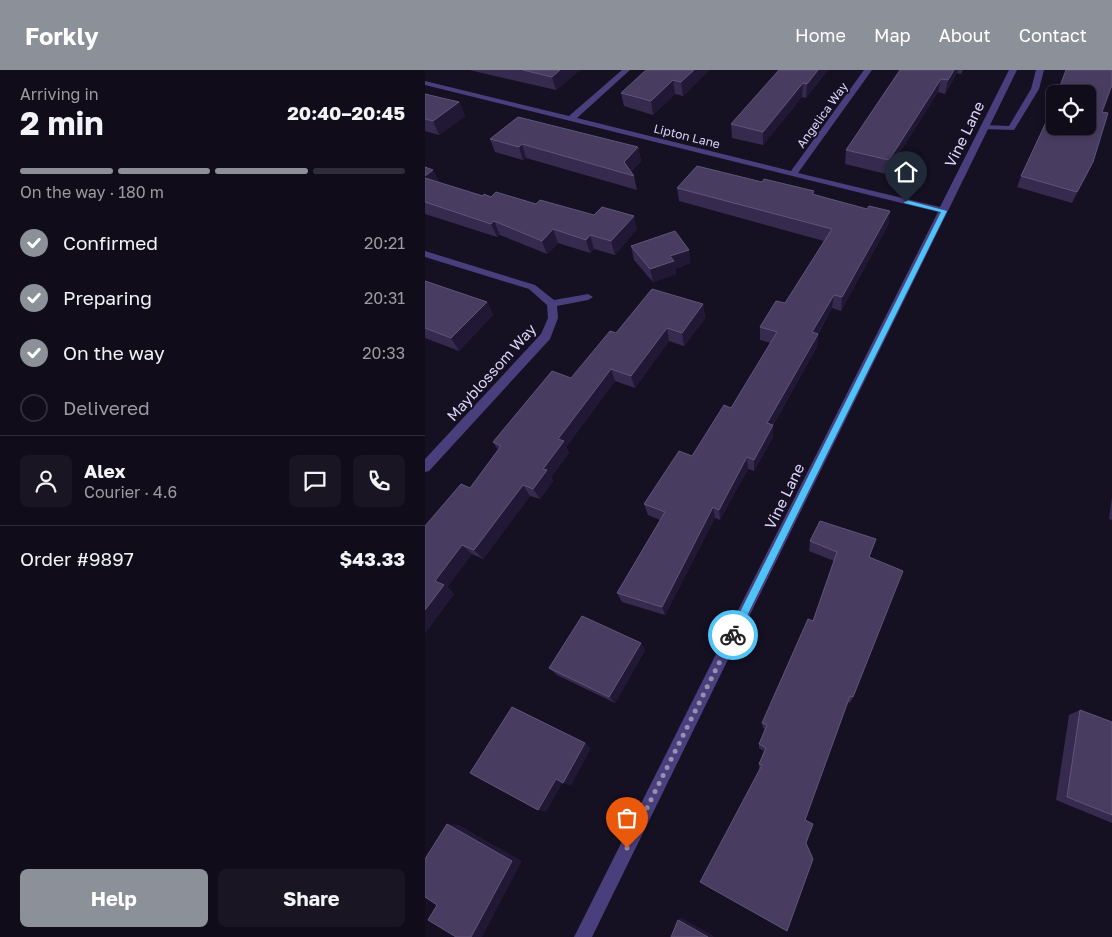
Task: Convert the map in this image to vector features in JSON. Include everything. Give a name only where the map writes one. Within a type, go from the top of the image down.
[{"type":"street","points":[[571,119],[626,70]]},
{"type":"street","name":"Angelica Way","points":[[793,174],[868,70]]},
{"type":"street","name":"Vine Lane","points":[[583,937],[1013,70]]},
{"type":"street","points":[[985,127],[1011,128],[1035,89],[1040,70]]},
{"type":"street","name":"Lipton Lane","points":[[425,83],[944,211]]},
{"type":"street","points":[[425,254],[532,287],[552,304],[588,296]]},
{"type":"street","name":"Mayblossom Way","points":[[425,467],[546,336],[553,318],[552,304]]},
{"type":"building","points":[[523,70],[560,70],[552,77]]},
{"type":"building","points":[[646,70],[694,70],[681,82],[673,80],[651,101],[621,93]]},
{"type":"building","points":[[779,70],[818,70],[807,84],[803,83],[763,132],[731,124]]},
{"type":"building","points":[[900,70],[954,70],[948,80],[941,79],[889,160],[846,150]]},
{"type":"building","points":[[1066,70],[1112,70],[1112,85],[1102,112],[1108,113],[1093,162],[1077,192],[1021,176],[1046,122],[1046,135],[1096,135],[1096,85],[1060,85]]},
{"type":"building","points":[[425,94],[459,102],[433,121],[425,119]]},
{"type":"building","points":[[518,117],[638,147],[624,162],[634,176],[522,144],[519,147],[490,139]]},
{"type":"building","points":[[697,166],[762,182],[764,179],[814,191],[812,194],[867,209],[869,206],[890,211],[842,297],[834,295],[812,332],[818,334],[767,423],[773,425],[754,460],[747,457],[719,510],[713,507],[662,607],[617,593],[665,512],[644,504],[679,451],[692,456],[724,405],[731,408],[777,332],[760,327],[776,301],[785,303],[832,229],[677,188]]},
{"type":"building","points":[[425,167],[433,170],[425,176]]},
{"type":"building","points":[[425,178],[483,196],[484,194],[491,197],[496,192],[536,204],[540,200],[594,215],[602,207],[634,216],[611,241],[590,235],[586,240],[553,229],[542,241],[494,221],[491,224],[425,202]]},
{"type":"building","points":[[675,231],[689,250],[670,256],[674,261],[650,269],[631,246]]},
{"type":"building","points":[[425,281],[487,302],[451,338],[425,328]]},
{"type":"building","points":[[652,289],[703,304],[682,333],[667,328],[631,376],[611,369],[558,439],[564,441],[543,469],[547,470],[533,489],[523,485],[474,550],[462,545],[435,581],[444,585],[425,610],[425,526],[461,484],[470,488],[501,446],[493,442],[552,371],[571,378],[610,331],[616,333]]},
{"type":"building","points":[[820,521],[876,539],[869,557],[903,571],[853,697],[850,696],[805,820],[813,824],[806,843],[813,859],[787,931],[700,882],[762,765],[759,764],[766,748],[759,744],[767,725],[762,723],[808,619],[813,621],[837,552],[810,541]]},
{"type":"building","points":[[582,616],[641,643],[609,697],[549,668]]},
{"type":"building","points":[[512,707],[585,743],[563,783],[556,779],[538,810],[470,773]]},
{"type":"building","points":[[1080,710],[1112,722],[1112,815],[1067,797]]},
{"type":"building","points":[[447,824],[512,861],[471,937],[456,937],[428,920],[437,905],[425,897],[425,859]]},
{"type":"building","points":[[678,920],[708,937],[671,937]]},
{"type":"way so far","points":[[627,848],[733,635]]},
{"type":"route","points":[[733,635],[944,211],[906,202]]}]
